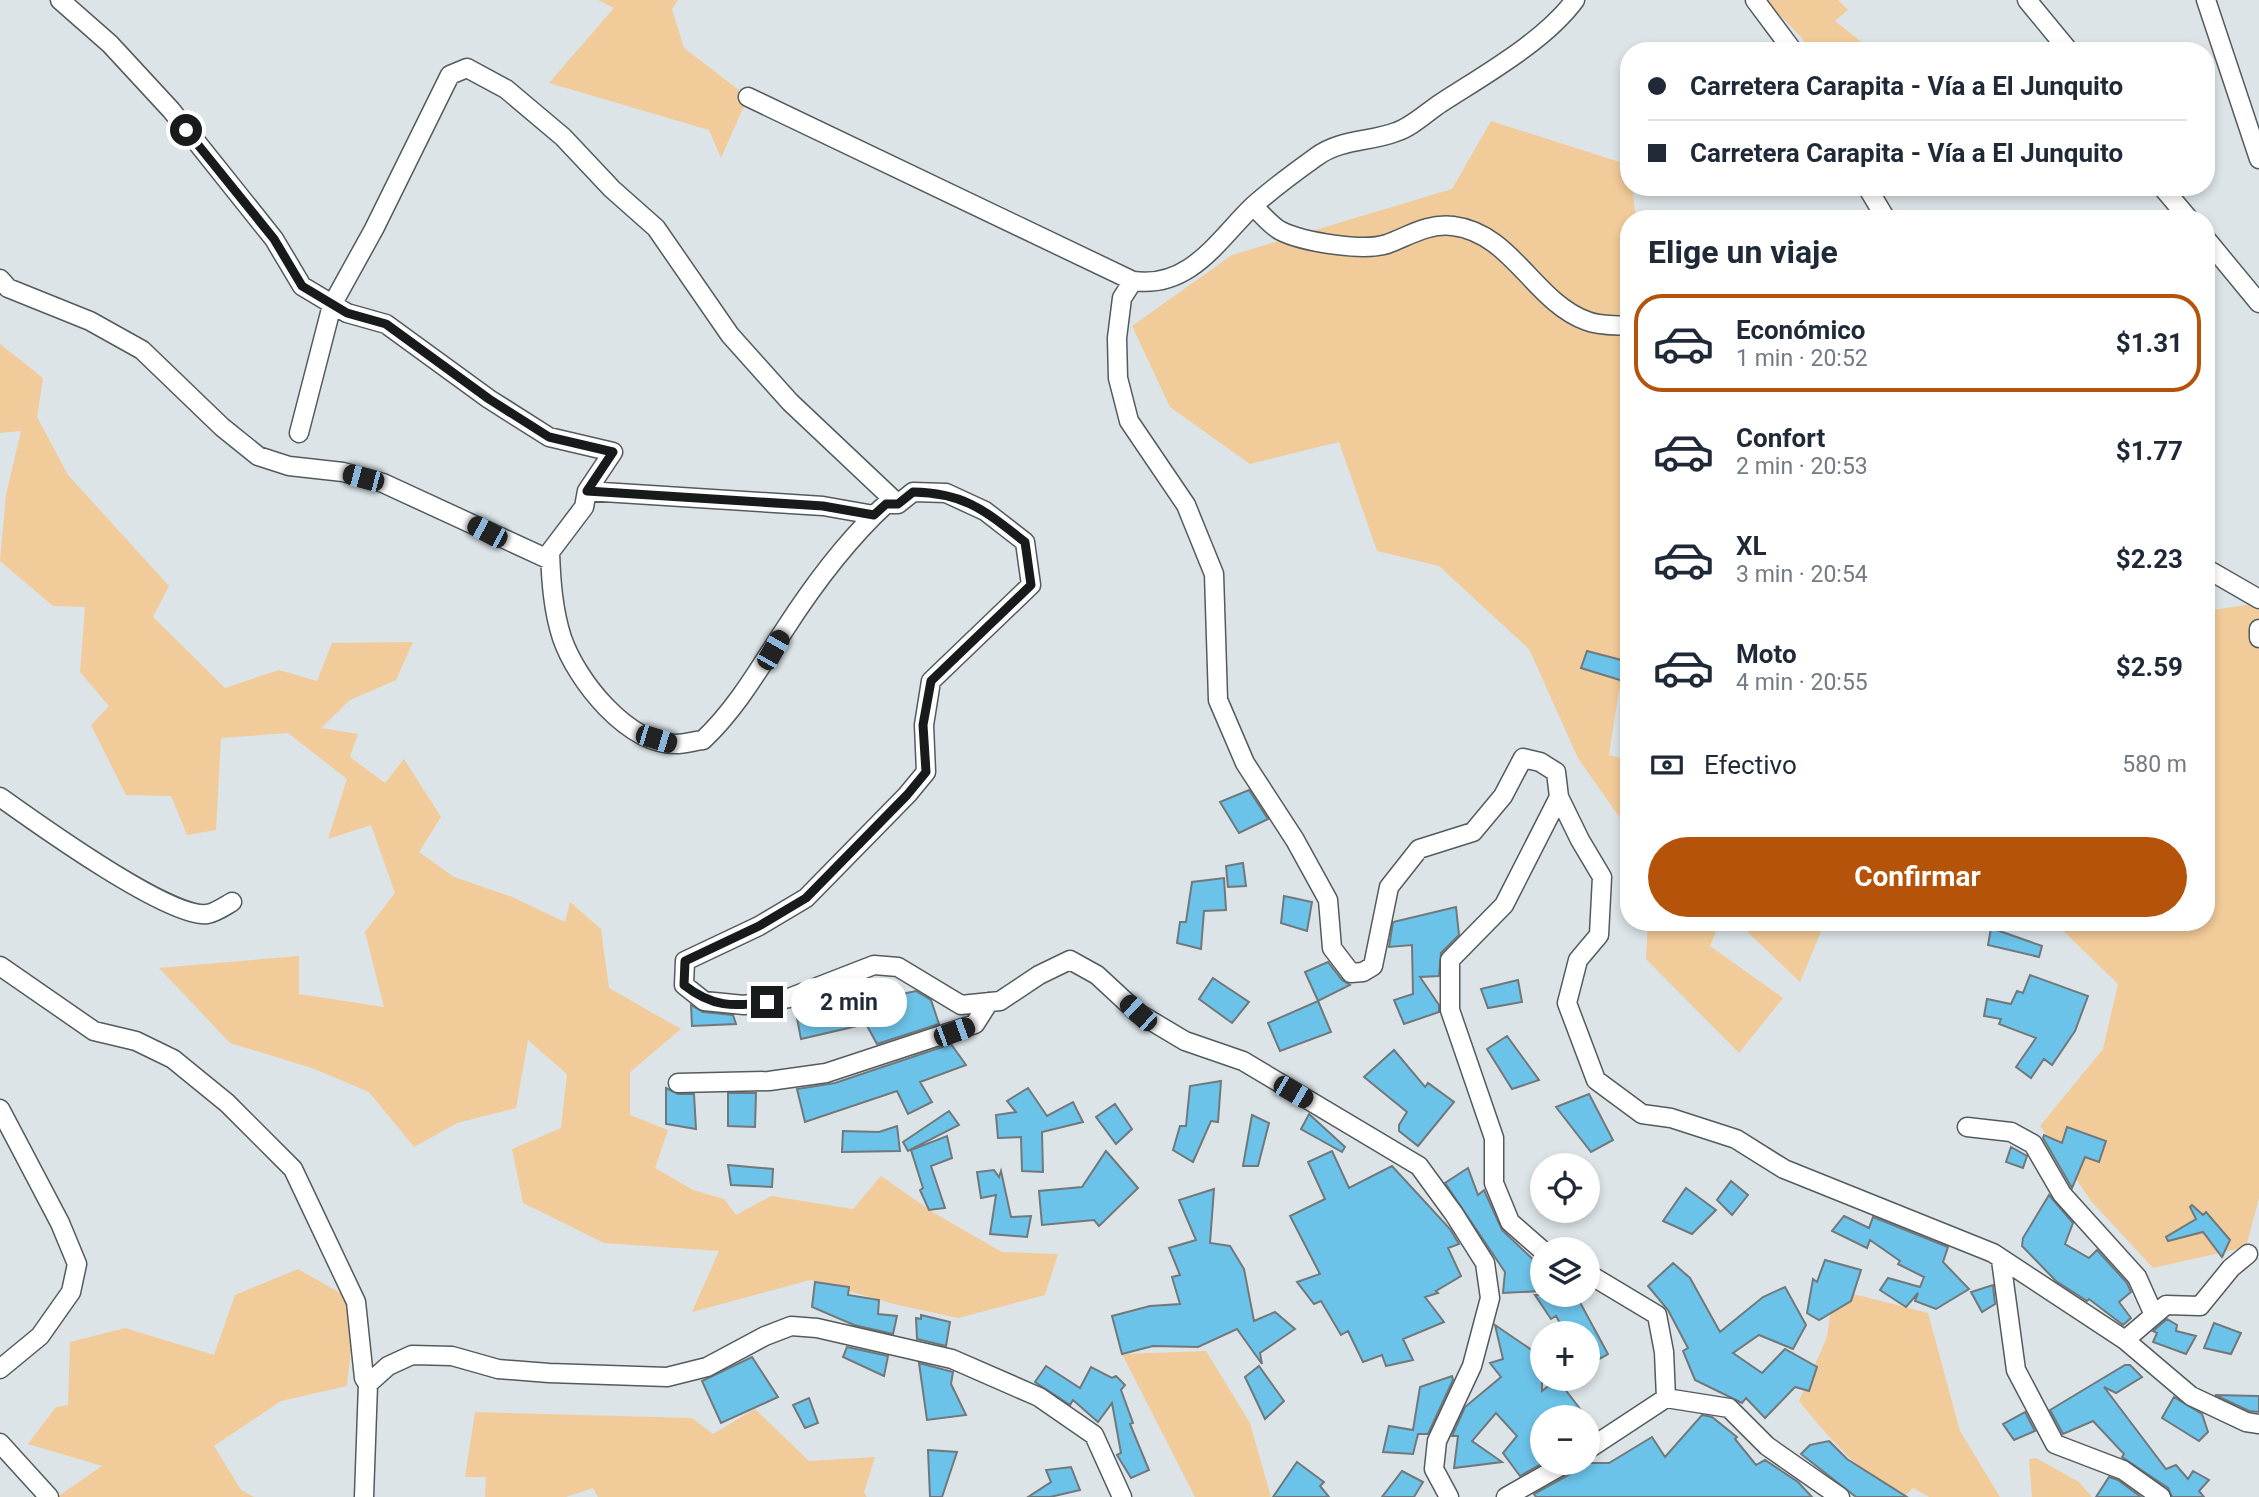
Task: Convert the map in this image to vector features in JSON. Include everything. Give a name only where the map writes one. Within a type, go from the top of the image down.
[{"type":"street","points":[[60,0],[110,44],[171,110],[274,239],[302,286],[332,305],[386,324],[489,399],[549,437],[613,452],[587,491],[584,507],[550,552],[553,601],[563,640],[585,682],[613,714],[637,733],[674,744],[703,740],[762,670],[810,593],[886,504],[898,504],[913,492],[946,493],[985,512],[1025,542],[1031,585],[931,681],[923,725],[926,772],[907,795],[806,898],[759,926],[685,961],[684,985],[704,1001],[744,1005],[789,998],[874,965],[898,967],[961,1005],[1000,1000],[1039,975],[1070,960],[1097,975],[1138,1013],[1185,1041],[1243,1062],[1419,1166],[1485,1264],[1490,1298],[1472,1366],[1437,1441],[1434,1469],[1450,1497]]},
{"type":"street","points":[[748,97],[1133,281],[1149,283],[1178,273],[1209,256],[1254,206],[1333,146],[1398,132],[1563,17],[1575,0]]},
{"type":"street","points":[[1755,0],[1786,42]]},
{"type":"street","points":[[2027,0],[2062,42]]},
{"type":"street","points":[[2207,0],[2259,159]]},
{"type":"street","points":[[299,433],[332,305],[374,229],[450,75],[467,68],[506,89],[563,137],[612,189],[656,228],[730,335],[790,402],[898,504]]},
{"type":"street","points":[[2170,196],[2181,210]]},
{"type":"street","points":[[1254,206],[1279,230],[1303,239],[1341,245],[1384,245],[1422,228],[1454,226],[1496,242],[1543,293],[1587,322],[1620,326]]},
{"type":"street","points":[[2215,250],[2259,303]]},
{"type":"street","points":[[0,279],[8,288],[90,321],[142,350],[222,428],[258,456],[289,466],[342,472],[383,483],[550,560]]},
{"type":"street","points":[[1133,281],[1122,298],[1117,338],[1118,378],[1129,421],[1186,505],[1214,574],[1218,700],[1245,763],[1295,840],[1328,900],[1332,948],[1351,973],[1363,972],[1373,966],[1390,887],[1419,849],[1473,832],[1503,796],[1523,758],[1540,762],[1556,772],[1559,797],[1602,877],[1599,935],[1578,960],[1567,1003],[1596,1080],[1642,1114],[1671,1118],[1736,1139],[1784,1169],[1993,1252],[2001,1260],[2125,1340],[2191,1396],[2246,1422],[2259,1424]]},
{"type":"street","points":[[587,491],[823,506],[874,515]]},
{"type":"street","points":[[2215,574],[2259,599]]},
{"type":"street","points":[[2259,629],[2259,638]]},
{"type":"street","points":[[0,797],[113,873],[170,905],[207,914],[232,902]]},
{"type":"street","points":[[1530,1240],[1510,1222],[1494,1184],[1494,1138],[1450,1010],[1450,960],[1504,905],[1559,797]]},
{"type":"street","points":[[0,966],[93,1031],[136,1041],[173,1059],[227,1103],[293,1169],[356,1302],[364,1378],[368,1384],[364,1497]]},
{"type":"street","points":[[678,1083],[769,1081],[826,1073],[975,1024],[989,1002]]},
{"type":"street","points":[[0,1108],[60,1223],[77,1264],[71,1292],[40,1336],[0,1370]]},
{"type":"street","points":[[1967,1127],[2011,1132],[2033,1144],[2062,1194],[2137,1278],[2154,1315]]},
{"type":"street","points":[[2125,1340],[2166,1305],[2200,1306],[2231,1268],[2248,1255]]},
{"type":"street","points":[[2001,1260],[2016,1370],[2055,1444],[2123,1470],[2161,1497]]},
{"type":"street","points":[[1600,1281],[1657,1315],[1664,1352],[1666,1398]]},
{"type":"street","points":[[368,1384],[388,1366],[412,1355],[452,1356],[498,1369],[667,1377],[707,1367],[765,1336],[791,1326],[817,1328],[952,1359],[1039,1398],[1094,1435],[1122,1497]]},
{"type":"street","points":[[1600,1441],[1666,1398],[1729,1408],[1767,1446],[1840,1497]]},
{"type":"street","points":[[0,1443],[48,1497]]},
{"type":"street","points":[[1506,1497],[1545,1475]]},
{"type":"shaded area","points":[[598,0],[678,0],[672,9],[684,48],[748,97],[721,158],[709,130],[549,83],[614,8]]},
{"type":"shaded area","points":[[1765,0],[1838,0],[1848,10],[1835,21],[1862,42],[1804,42]]},
{"type":"shaded area","points":[[1491,121],[1620,162],[1620,196],[1633,196],[1635,210],[1620,210],[1620,690],[1609,755],[1620,758],[1620,818],[1578,758],[1529,649],[1439,566],[1377,551],[1339,442],[1250,464],[1170,407],[1132,326],[1232,255],[1452,189]]},
{"type":"shaded area","points":[[0,344],[43,378],[37,417],[68,475],[169,586],[153,617],[225,688],[279,670],[317,681],[332,643],[413,642],[396,680],[350,700],[321,728],[358,734],[350,757],[385,783],[404,759],[441,817],[419,852],[454,877],[512,897],[565,922],[570,902],[601,929],[609,988],[681,1029],[630,1072],[630,1115],[668,1130],[655,1168],[693,1190],[724,1199],[736,1215],[771,1196],[853,1209],[881,1176],[934,1213],[1002,1252],[1058,1254],[1045,1295],[958,1318],[894,1304],[810,1280],[692,1312],[719,1251],[604,1243],[523,1203],[512,1149],[561,1128],[567,1074],[528,1040],[516,1108],[457,1123],[414,1147],[369,1092],[312,1068],[230,1043],[159,968],[299,956],[299,994],[384,1007],[365,932],[395,893],[371,825],[328,839],[347,779],[288,733],[221,738],[216,830],[187,835],[171,796],[126,795],[91,725],[109,706],[80,672],[85,607],[53,606],[0,561],[6,495],[21,431],[0,433]]},
{"type":"shaded area","points":[[2259,603],[2259,1198],[2246,1247],[2153,1268],[2091,1201],[2040,1126],[2103,1049],[2118,984],[2063,931],[2215,931],[2215,610]]},
{"type":"shaded area","points":[[1648,931],[1716,931],[1710,946],[1783,998],[1739,1053],[1646,959]]},
{"type":"shaded area","points":[[1746,931],[1821,931],[1800,982]]},
{"type":"shaded area","points":[[298,1269],[356,1302],[347,1386],[281,1401],[214,1446],[241,1490],[254,1497],[57,1497],[102,1466],[28,1444],[56,1407],[68,1405],[70,1342],[125,1328],[214,1355],[235,1295]]},
{"type":"shaded area","points":[[1834,1289],[1928,1313],[1960,1431],[2000,1497],[1929,1497],[1913,1488],[1904,1497],[1859,1466],[1799,1401],[1827,1337]]},
{"type":"shaded area","points":[[1206,1351],[1250,1423],[1271,1497],[1195,1497],[1122,1354]]},
{"type":"shaded area","points":[[755,1409],[809,1461],[875,1457],[864,1492],[867,1497],[598,1497],[593,1488],[566,1497],[485,1497],[486,1477],[465,1477],[475,1412],[692,1418],[713,1434]]},
{"type":"shaded area","points":[[2036,1458],[2079,1482],[2092,1497],[2032,1497],[2029,1459]]},
{"type":"building","points":[[1587,651],[1620,660],[1620,680],[1581,668]]},
{"type":"building","points":[[1249,790],[1268,819],[1239,833],[1220,802]]},
{"type":"building","points":[[1243,863],[1246,886],[1228,887],[1226,866]]},
{"type":"building","points":[[1224,878],[1226,910],[1204,911],[1201,949],[1177,943],[1180,922],[1186,922],[1192,882]]},
{"type":"building","points":[[1284,896],[1312,902],[1307,931],[1281,923]]},
{"type":"building","points":[[1456,907],[1459,935],[1441,953],[1439,976],[1420,977],[1439,1005],[1439,1012],[1404,1024],[1394,1000],[1413,994],[1412,945],[1389,947],[1393,922]]},
{"type":"building","points":[[1990,931],[2000,931],[2042,946],[2039,957],[1988,945]]},
{"type":"building","points":[[1328,962],[1342,980],[1350,985],[1318,1001],[1305,972]]},
{"type":"building","points":[[2030,975],[2088,996],[2075,1031],[2052,1065],[2044,1059],[2031,1078],[2016,1067],[2036,1038],[1999,1024],[2001,1019],[1984,1016],[1987,999],[2011,1004],[2017,991],[2023,993]]},
{"type":"building","points":[[1213,978],[1249,1002],[1232,1023],[1199,999]]},
{"type":"building","points":[[1518,980],[1522,1002],[1488,1008],[1481,989]]},
{"type":"building","points":[[840,991],[866,1015],[893,1000],[892,996],[916,991],[931,1000],[939,1024],[877,1044],[866,1024],[801,1039],[795,1008]]},
{"type":"building","points":[[1318,1001],[1331,1032],[1280,1051],[1268,1023]]},
{"type":"building","points":[[691,1005],[703,1012],[733,1015],[736,1024],[692,1026]]},
{"type":"building","points":[[1507,1036],[1539,1080],[1512,1089],[1487,1049]]},
{"type":"building","points":[[951,1044],[966,1065],[920,1082],[932,1102],[908,1114],[897,1091],[805,1122],[797,1089],[835,1083]]},
{"type":"building","points":[[1394,1050],[1425,1087],[1428,1083],[1454,1102],[1418,1146],[1399,1131],[1399,1125],[1407,1112],[1364,1077]]},
{"type":"building","points":[[1221,1081],[1218,1122],[1211,1121],[1193,1162],[1173,1150],[1180,1126],[1186,1126],[1190,1086]]},
{"type":"building","points":[[666,1088],[678,1094],[694,1094],[696,1129],[666,1124]]},
{"type":"building","points":[[1028,1088],[1047,1116],[1073,1102],[1083,1122],[1042,1132],[1043,1172],[1022,1171],[1021,1137],[998,1138],[996,1115],[1016,1112],[1007,1101]]},
{"type":"building","points":[[728,1093],[756,1093],[755,1127],[728,1126]]},
{"type":"building","points":[[1589,1094],[1613,1140],[1591,1152],[1556,1107]]},
{"type":"building","points":[[1115,1104],[1132,1129],[1116,1144],[1096,1117]]},
{"type":"building","points":[[949,1111],[959,1125],[908,1151],[903,1142]]},
{"type":"building","points":[[1309,1114],[1345,1147],[1342,1152],[1301,1129]]},
{"type":"building","points":[[1252,1115],[1269,1123],[1258,1166],[1243,1166]]},
{"type":"building","points":[[897,1126],[900,1151],[842,1152],[843,1131],[879,1132]]},
{"type":"building","points":[[2067,1127],[2106,1141],[2099,1162],[2085,1157],[2072,1188],[2043,1138],[2044,1135],[2062,1143]]},
{"type":"building","points":[[947,1136],[952,1158],[931,1166],[945,1208],[929,1210],[920,1190],[923,1188],[911,1150]]},
{"type":"building","points":[[2011,1147],[2027,1156],[2023,1168],[2006,1162]]},
{"type":"building","points":[[1106,1151],[1138,1188],[1099,1226],[1094,1220],[1042,1225],[1039,1191],[1082,1187]]},
{"type":"building","points":[[1332,1151],[1349,1188],[1392,1166],[1450,1229],[1459,1244],[1448,1248],[1461,1276],[1436,1291],[1438,1293],[1425,1297],[1444,1322],[1403,1339],[1413,1360],[1386,1366],[1382,1355],[1363,1362],[1348,1331],[1341,1335],[1321,1301],[1314,1304],[1297,1282],[1320,1274],[1290,1216],[1325,1199],[1308,1162]]},
{"type":"building","points":[[728,1165],[773,1169],[772,1187],[731,1185]]},
{"type":"building","points":[[1468,1168],[1478,1195],[1484,1190],[1502,1230],[1530,1257],[1530,1292],[1503,1293],[1505,1272],[1445,1183]]},
{"type":"building","points":[[994,1170],[999,1177],[1001,1171],[1011,1217],[1031,1216],[1027,1237],[990,1234],[996,1195],[981,1198],[977,1172]]},
{"type":"building","points":[[1731,1181],[1748,1195],[1732,1215],[1717,1200]]},
{"type":"building","points":[[1686,1188],[1716,1210],[1692,1234],[1663,1221]]},
{"type":"building","points":[[1214,1189],[1210,1243],[1230,1246],[1244,1269],[1254,1321],[1275,1312],[1295,1329],[1260,1353],[1262,1364],[1237,1329],[1198,1347],[1153,1346],[1122,1354],[1112,1316],[1150,1306],[1180,1304],[1172,1277],[1180,1275],[1169,1248],[1196,1240],[1179,1200]]},
{"type":"building","points":[[2049,1195],[2073,1223],[2065,1244],[2089,1258],[2097,1250],[2127,1283],[2131,1292],[2119,1302],[2131,1318],[2123,1325],[2089,1299],[2087,1301],[2056,1281],[2022,1246],[2023,1238]]},
{"type":"building","points":[[2192,1205],[2203,1215],[2206,1212],[2230,1240],[2222,1257],[2203,1232],[2168,1241],[2166,1237],[2196,1219],[2190,1207]]},
{"type":"building","points":[[1844,1216],[1869,1228],[1873,1217],[1948,1247],[1943,1262],[1969,1289],[1936,1309],[1915,1301],[1918,1293],[1906,1307],[1880,1290],[1888,1278],[1920,1287],[1924,1277],[1898,1264],[1900,1261],[1870,1240],[1867,1248],[1832,1231]]},
{"type":"building","points":[[1825,1260],[1861,1270],[1851,1301],[1819,1320],[1807,1313],[1813,1279],[1817,1282]]},
{"type":"building","points":[[1673,1263],[1690,1278],[1720,1332],[1763,1297],[1785,1287],[1806,1325],[1793,1349],[1759,1335],[1733,1353],[1762,1373],[1785,1349],[1817,1367],[1809,1391],[1795,1387],[1765,1418],[1746,1398],[1742,1403],[1695,1380],[1683,1351],[1688,1348],[1668,1310],[1648,1286]]},
{"type":"building","points":[[815,1282],[849,1287],[848,1295],[879,1300],[878,1314],[897,1316],[893,1334],[854,1325],[812,1307]]},
{"type":"building","points":[[1993,1285],[1995,1304],[1982,1312],[1971,1292]]},
{"type":"building","points":[[1543,1307],[1583,1307],[1590,1321],[1559,1321],[1556,1316],[1551,1319]]},
{"type":"building","points":[[921,1315],[950,1322],[946,1346],[917,1339],[916,1318],[921,1319]]},
{"type":"building","points":[[2167,1319],[2177,1325],[2176,1331],[2196,1336],[2186,1354],[2153,1342],[2157,1333],[2153,1331]]},
{"type":"building","points":[[2214,1323],[2241,1333],[2231,1354],[2204,1348]]},
{"type":"building","points":[[1495,1325],[1530,1349],[1530,1391],[1566,1391],[1577,1405],[1530,1405],[1530,1470],[1520,1476],[1503,1453],[1517,1436],[1496,1413],[1472,1441],[1502,1462],[1454,1468],[1458,1436],[1452,1436],[1465,1407],[1501,1377],[1490,1363],[1503,1359]]},
{"type":"building","points":[[1600,1339],[1608,1354],[1600,1359]]},
{"type":"building","points":[[847,1347],[888,1356],[884,1376],[843,1357]]},
{"type":"building","points":[[752,1357],[778,1397],[721,1423],[702,1381]]},
{"type":"building","points":[[919,1363],[953,1372],[951,1384],[966,1415],[927,1420]]},
{"type":"building","points":[[2125,1365],[2130,1365],[2142,1377],[2116,1393],[2104,1387],[2166,1469],[2176,1465],[2188,1479],[2193,1471],[2209,1480],[2199,1491],[2204,1497],[2172,1497],[2168,1488],[2122,1457],[2124,1454],[2093,1421],[2063,1434],[2050,1410]]},
{"type":"building","points":[[1046,1366],[1080,1388],[1091,1367],[1112,1378],[1116,1376],[1125,1385],[1121,1390],[1133,1423],[1130,1424],[1149,1470],[1131,1478],[1117,1455],[1121,1453],[1112,1403],[1098,1422],[1073,1400],[1070,1405],[1035,1382]]},
{"type":"building","points":[[1259,1366],[1284,1401],[1265,1419],[1245,1377]]},
{"type":"building","points":[[1452,1376],[1453,1380],[1428,1434],[1418,1434],[1413,1454],[1383,1452],[1389,1426],[1413,1430],[1420,1387]]},
{"type":"building","points":[[2215,1395],[2259,1396],[2259,1412],[2249,1411]]},
{"type":"building","points":[[2174,1397],[2202,1414],[2208,1432],[2199,1441],[2162,1418]]},
{"type":"building","points":[[809,1398],[818,1423],[805,1428],[793,1405]]},
{"type":"building","points":[[2025,1412],[2035,1431],[2014,1440],[2003,1424]]},
{"type":"building","points":[[1702,1415],[1712,1417],[1737,1437],[1735,1439],[1756,1465],[1765,1460],[1798,1482],[1812,1497],[1536,1497],[1534,1494],[1568,1475],[1600,1475],[1600,1463],[1609,1463],[1652,1437],[1665,1457]]},
{"type":"building","points":[[1829,1441],[1847,1459],[1907,1497],[1856,1497],[1801,1454],[1810,1445]]},
{"type":"building","points":[[928,1450],[957,1452],[942,1497],[930,1497]]},
{"type":"building","points":[[1297,1462],[1324,1482],[1320,1486],[1329,1497],[1273,1497]]},
{"type":"building","points":[[1071,1467],[1080,1490],[1050,1497],[1028,1497],[1051,1482],[1046,1470]]},
{"type":"building","points":[[1402,1471],[1423,1482],[1414,1497],[1382,1497]]},
{"type":"building","points":[[2109,1477],[2118,1480],[2141,1497],[2096,1497]]},
{"type":"route","points":[[186,130],[274,239],[302,286],[347,313],[386,324],[489,399],[549,437],[613,452],[587,491],[823,506],[874,515],[886,504],[898,504],[913,492],[946,493],[985,512],[1025,542],[1031,585],[931,681],[923,725],[926,772],[907,795],[806,898],[759,926],[685,961],[684,985],[704,1001],[744,1005],[767,1002]]}]
